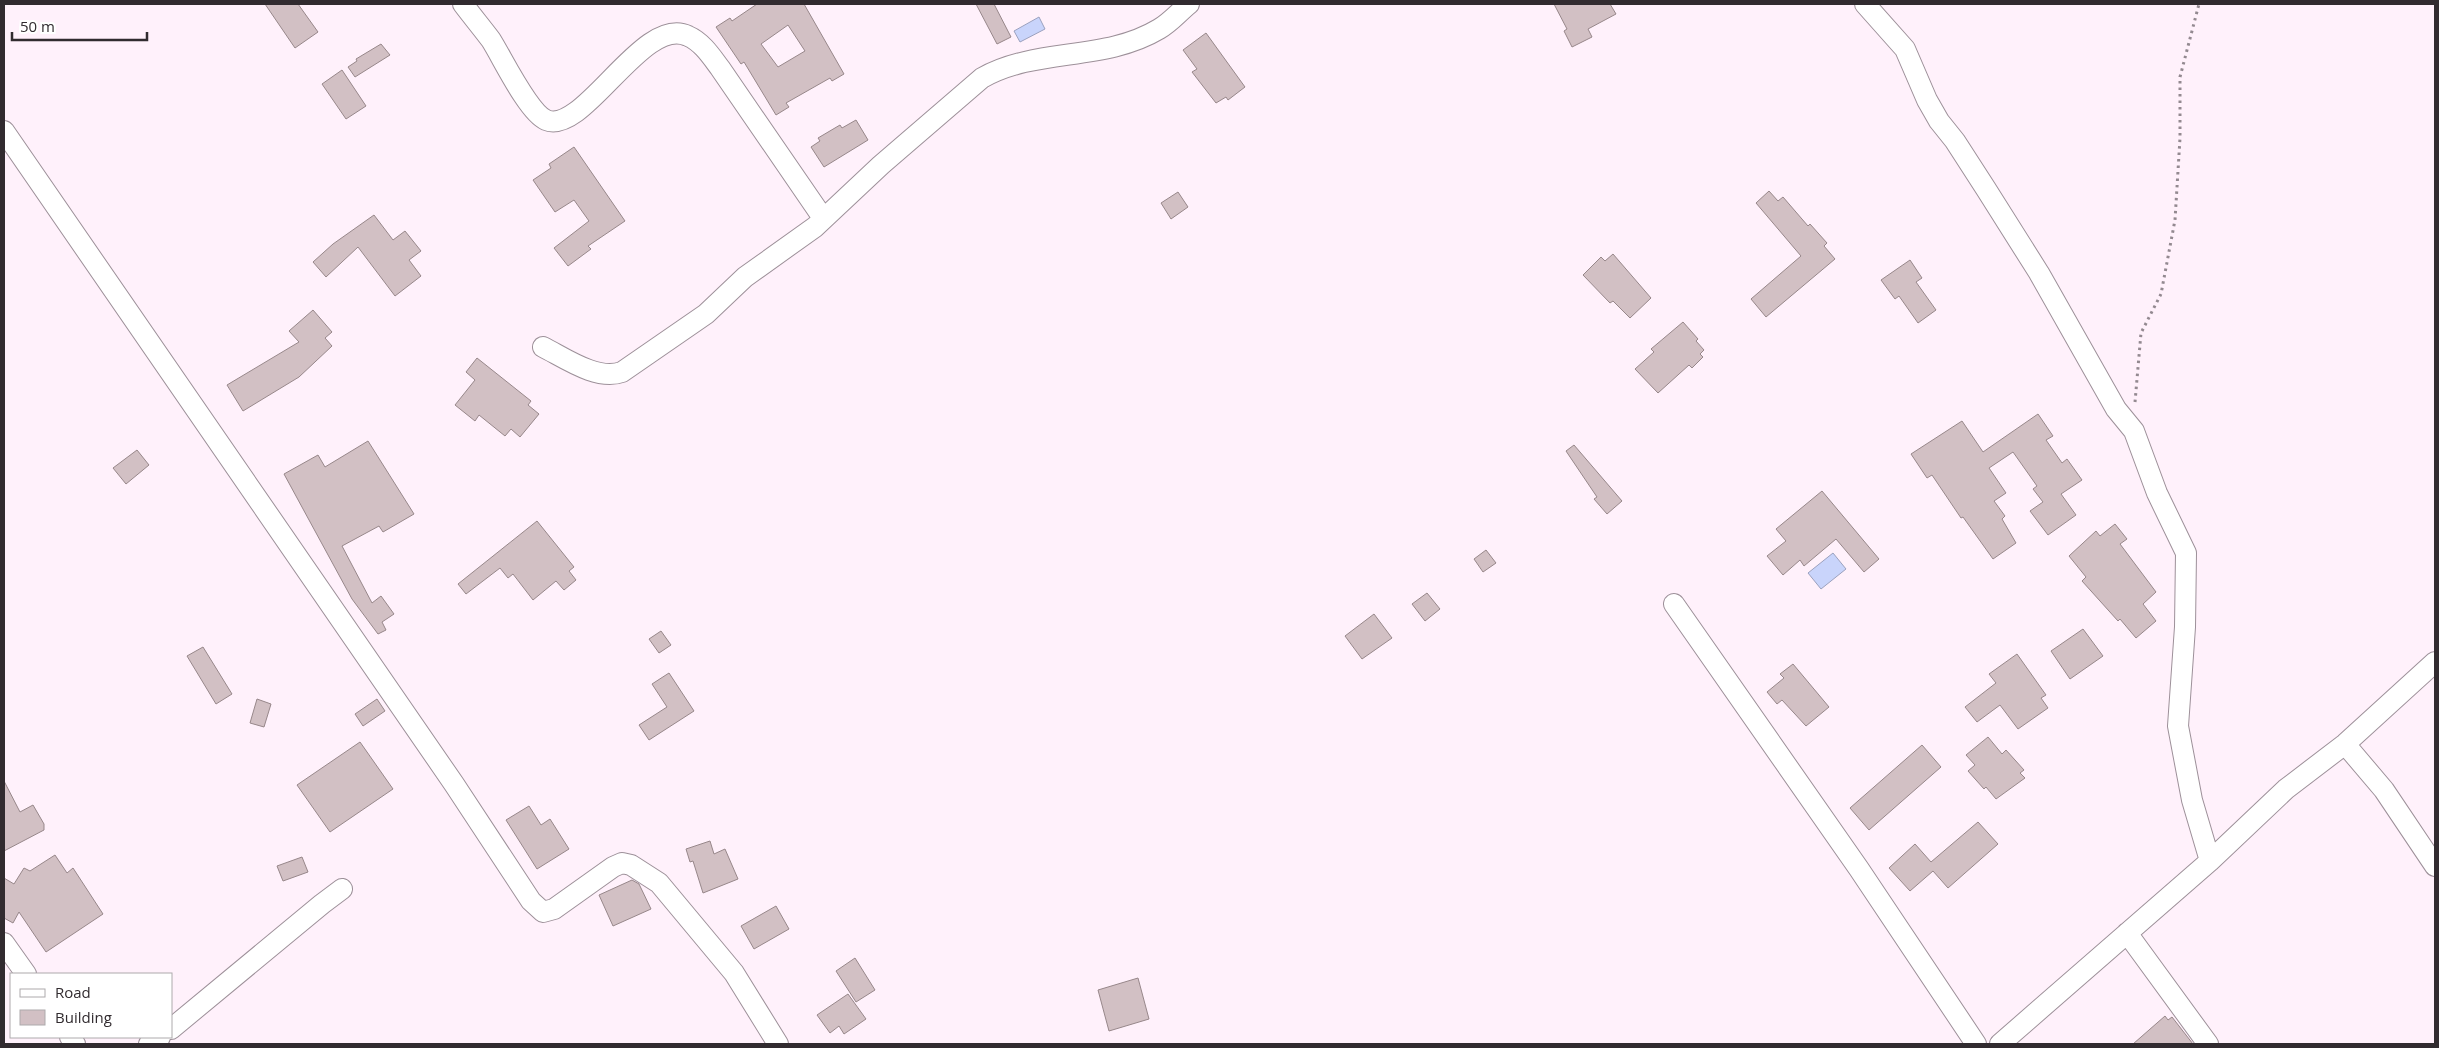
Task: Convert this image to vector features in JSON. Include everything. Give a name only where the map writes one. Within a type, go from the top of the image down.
[{"type":"street","points":[[463,4],[491,41],[535,113],[548,121],[558,121],[574,114],[613,75],[653,42],[677,33],[688,35],[708,51],[823,218]]},
{"type":"street","points":[[543,347],[596,372],[612,376],[622,372],[706,314],[745,277],[823,218],[982,78],[997,69],[1027,60],[1098,51],[1129,42],[1160,29],[1189,4]]},
{"type":"street","points":[[1865,4],[1905,49],[1927,100],[1939,121],[1986,188],[2039,273],[2116,409],[2134,431],[2157,493],[2186,553],[2185,627],[2178,726],[2192,800],[2210,861]]},
{"type":"street","points":[[4,131],[448,775],[531,901],[543,912],[554,909],[613,867],[622,863],[631,865],[659,883],[734,973],[778,1044]]},
{"type":"street","points":[[1674,604],[1859,869],[1976,1044]]},
{"type":"street","points":[[2000,1044],[2210,861],[2286,789],[2345,744],[2435,662]]},
{"type":"street","points":[[2345,744],[2384,790],[2435,866]]},
{"type":"street","points":[[172,1028],[342,889]]},
{"type":"street","points":[[2126,933],[2208,1044]]},
{"type":"street","points":[[4,943],[25,973]]},
{"type":"path","points":[[2134,431],[2141,333],[2161,294],[2175,220],[2180,138],[2180,77],[2199,4]]},
{"type":"water","points":[[1039,17],[1045,29],[1020,42],[1014,31]]},
{"type":"water","points":[[1833,553],[1846,569],[1821,589],[1808,573]]},
{"type":"building","points":[[265,4],[298,4],[318,32],[295,48]]},
{"type":"building","points":[[757,4],[804,4],[844,74],[832,81],[830,78],[786,103],[789,107],[776,115],[744,62],[741,64],[716,27],[730,18],[732,21]],"holes":[[[788,25],[805,51],[778,67],[761,44]]]},
{"type":"building","points":[[976,4],[994,4],[1011,37],[997,44]]},
{"type":"building","points":[[1554,4],[1610,4],[1616,14],[1588,29],[1592,37],[1572,47],[1564,31],[1567,29]]},
{"type":"building","points":[[1206,33],[1245,87],[1228,100],[1226,97],[1216,103],[1192,72],[1197,69],[1183,50]]},
{"type":"building","points":[[381,44],[390,55],[355,77],[348,67],[357,61],[356,59]]},
{"type":"building","points":[[342,70],[366,106],[346,119],[322,84]]},
{"type":"building","points":[[856,120],[868,140],[824,167],[811,147],[820,141],[818,138],[840,125],[842,128]]},
{"type":"building","points":[[574,147],[625,221],[588,246],[591,249],[568,266],[554,248],[589,221],[574,200],[555,212],[533,180],[551,168],[549,164]]},
{"type":"building","points":[[1769,191],[1778,201],[1783,197],[1808,226],[1810,224],[1827,243],[1824,246],[1835,259],[1766,317],[1751,299],[1801,256],[1756,203]]},
{"type":"building","points":[[1178,192],[1188,207],[1171,219],[1161,203]]},
{"type":"building","points":[[374,215],[393,240],[405,231],[421,251],[409,260],[421,276],[395,296],[358,247],[326,277],[313,262],[333,244]]},
{"type":"building","points":[[1613,254],[1651,298],[1630,318],[1613,301],[1610,303],[1583,275],[1601,257],[1605,261]]},
{"type":"building","points":[[1910,260],[1922,278],[1916,282],[1936,310],[1918,323],[1899,296],[1895,299],[1881,280]]},
{"type":"building","points":[[313,310],[332,332],[325,338],[332,346],[299,377],[243,411],[227,385],[299,342],[289,331]]},
{"type":"building","points":[[1683,322],[1698,339],[1696,341],[1704,350],[1700,354],[1703,357],[1692,368],[1689,365],[1658,393],[1635,369],[1654,352],[1651,349]]},
{"type":"building","points":[[477,358],[531,401],[528,405],[539,414],[520,437],[511,429],[505,436],[479,415],[475,421],[455,405],[475,380],[466,372]]},
{"type":"building","points":[[2038,414],[2053,436],[2046,440],[2062,463],[2067,459],[2082,480],[2061,494],[2076,515],[2048,535],[2030,511],[2043,502],[2033,489],[2037,486],[2013,452],[1989,468],[2006,493],[1994,501],[2005,516],[2002,519],[2016,543],[1993,559],[1963,517],[1961,518],[1932,475],[1927,478],[1911,454],[1962,421],[1983,452]]},
{"type":"building","points":[[368,441],[414,514],[383,532],[379,526],[342,546],[372,603],[381,596],[394,614],[382,622],[386,630],[378,634],[352,599],[284,474],[318,455],[325,467]]},
{"type":"building","points":[[1574,445],[1622,501],[1607,514],[1594,499],[1597,497],[1566,451]]},
{"type":"building","points":[[137,450],[149,465],[126,484],[113,468]]},
{"type":"building","points":[[1822,491],[1879,559],[1864,572],[1836,539],[1804,566],[1800,560],[1783,575],[1767,556],[1786,541],[1776,529]]},
{"type":"building","points":[[537,521],[574,567],[569,571],[576,580],[564,590],[556,581],[533,600],[513,574],[508,578],[500,568],[466,594],[458,584]]},
{"type":"building","points":[[2115,524],[2127,539],[2120,544],[2156,592],[2143,604],[2156,621],[2136,638],[2082,581],[2086,577],[2069,556],[2096,531],[2100,536]]},
{"type":"building","points":[[1486,550],[1496,563],[1483,572],[1474,559]]},
{"type":"building","points":[[1427,593],[1440,609],[1425,621],[1412,604]]},
{"type":"building","points":[[1374,614],[1392,638],[1362,659],[1345,636]]},
{"type":"building","points":[[2083,629],[2103,656],[2070,679],[2051,651]]},
{"type":"building","points":[[661,631],[671,645],[659,653],[649,639]]},
{"type":"building","points":[[203,647],[232,694],[216,704],[187,656]]},
{"type":"building","points":[[2017,654],[2046,695],[2041,698],[2048,708],[2018,729],[2000,705],[1977,722],[1965,707],[1996,683],[1989,674]]},
{"type":"building","points":[[1793,664],[1829,707],[1806,726],[1782,700],[1777,704],[1767,692],[1784,678],[1780,674]]},
{"type":"building","points":[[669,673],[694,711],[649,740],[639,725],[667,707],[652,684]]},
{"type":"building","points":[[257,699],[271,704],[264,727],[250,723]]},
{"type":"building","points":[[377,699],[385,711],[363,726],[355,714]]},
{"type":"building","points":[[1988,737],[2002,754],[2006,750],[2024,770],[2020,773],[2025,778],[1996,799],[1968,771],[1975,765],[1966,755]]},
{"type":"building","points":[[360,742],[393,789],[330,832],[297,785]]},
{"type":"building","points":[[1922,745],[1941,767],[1869,830],[1850,808]]},
{"type":"building","points":[[4,781],[20,812],[33,805],[44,824],[44,830],[4,851]]},
{"type":"building","points":[[529,806],[541,825],[550,819],[569,849],[537,869],[506,820]]},
{"type":"building","points":[[1978,822],[1998,844],[1948,888],[1933,871],[1910,891],[1889,868],[1915,844],[1931,862]]},
{"type":"building","points":[[710,841],[714,854],[725,849],[738,879],[703,893],[693,861],[690,862],[686,849]]},
{"type":"building","points":[[55,855],[67,873],[73,868],[103,914],[46,952],[19,912],[13,923],[4,918],[4,878],[14,884],[24,868],[30,871]]},
{"type":"building","points":[[302,857],[308,872],[283,881],[277,866]]},
{"type":"building","points":[[632,880],[639,884],[651,909],[613,926],[599,895]]},
{"type":"building","points":[[776,906],[789,929],[754,949],[741,926]]},
{"type":"building","points":[[855,958],[875,990],[856,1002],[836,971]]},
{"type":"building","points":[[1138,978],[1149,1019],[1109,1031],[1098,990]]},
{"type":"building","points":[[848,994],[866,1019],[844,1034],[839,1026],[830,1033],[817,1015]]},
{"type":"building","points":[[2165,1016],[2168,1020],[2172,1017],[2193,1044],[2133,1044]]}]
